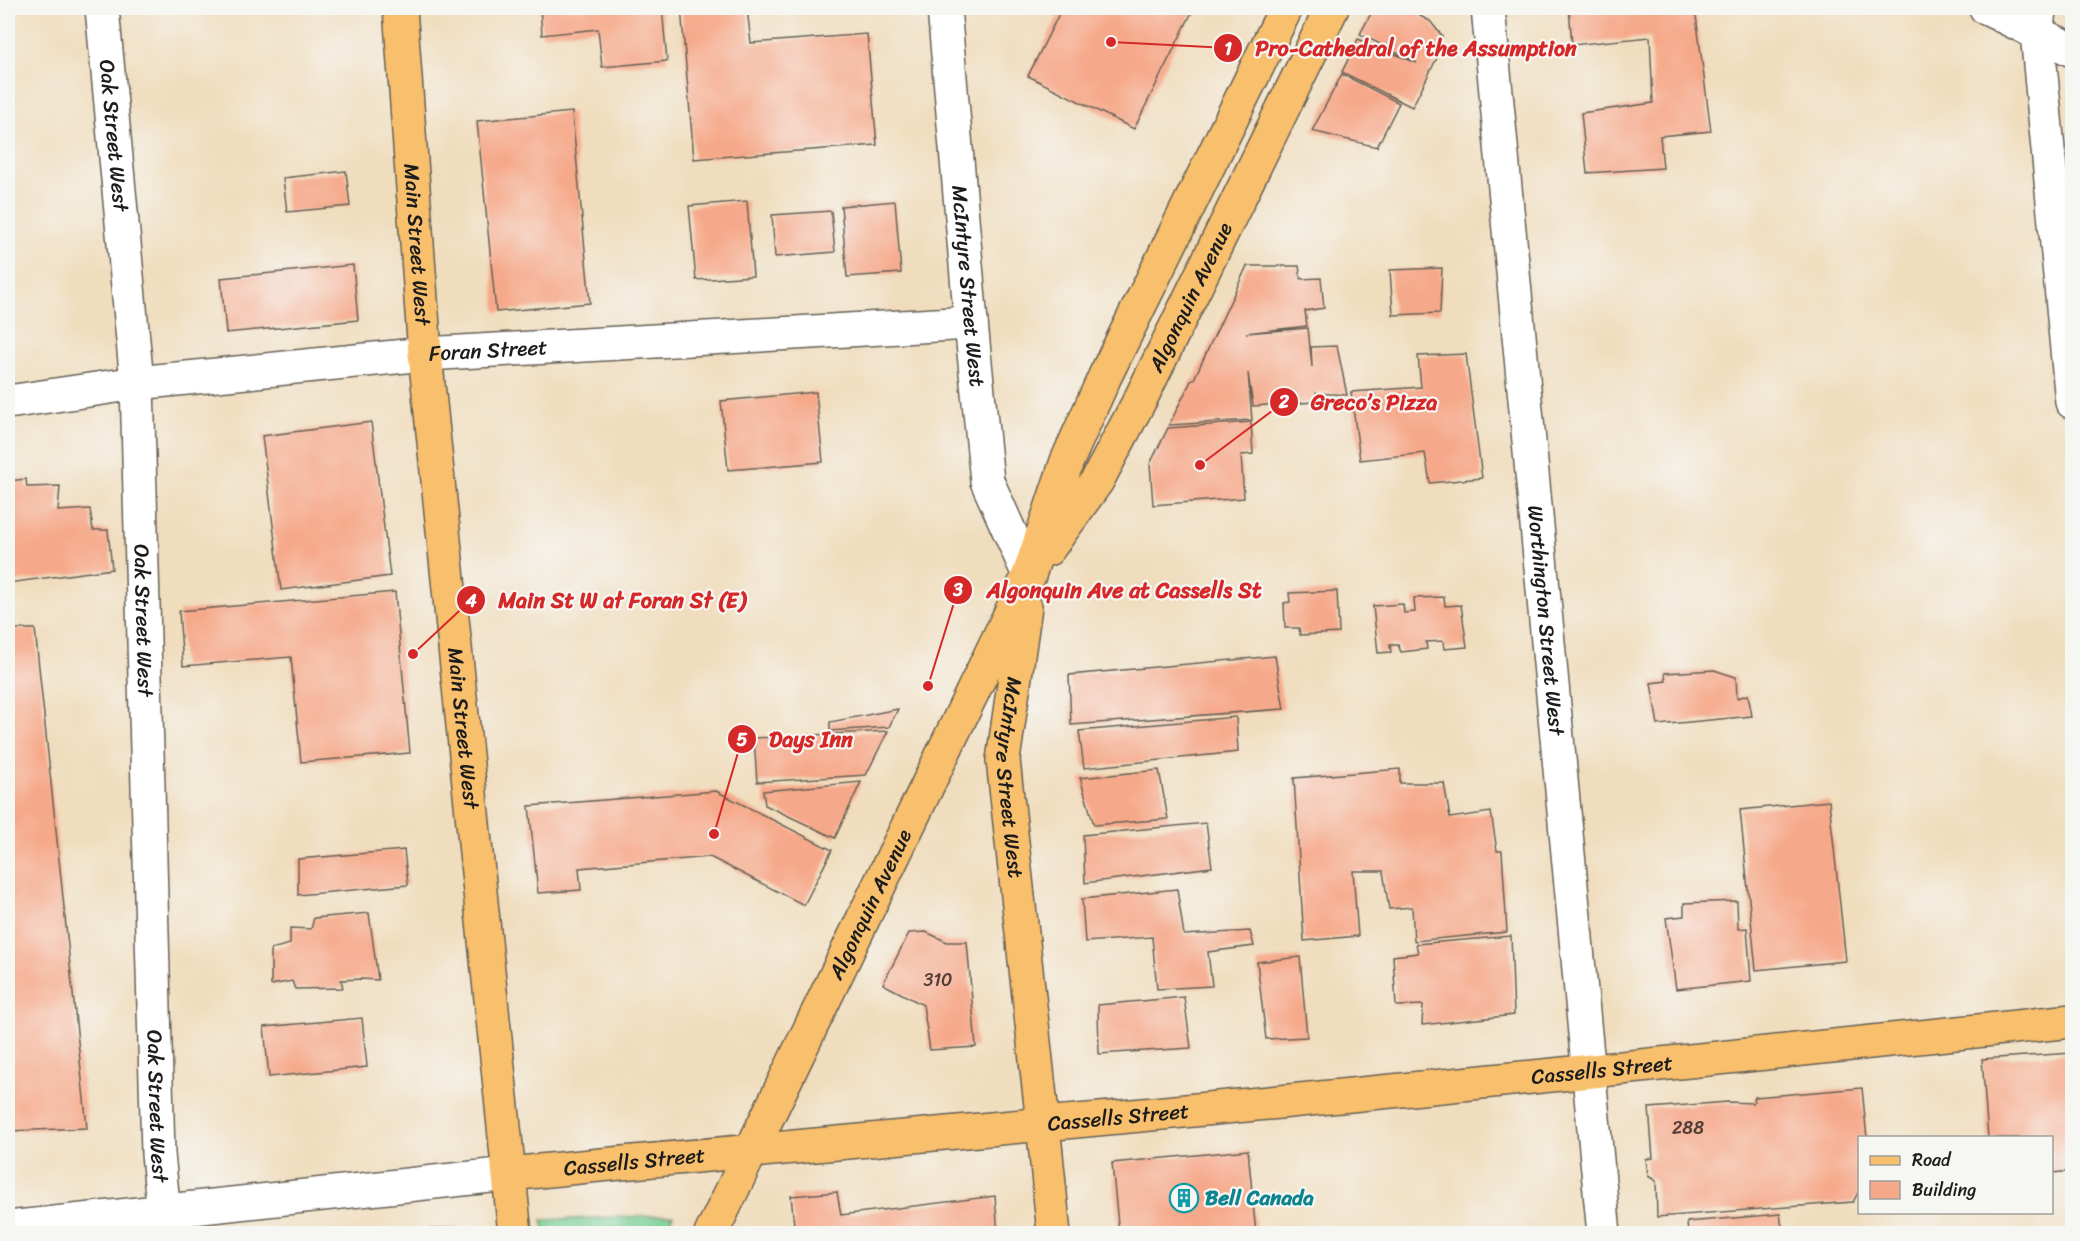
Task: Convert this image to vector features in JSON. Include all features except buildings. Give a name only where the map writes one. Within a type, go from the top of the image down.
[{"type":"main road","name":"Main Street West","points":[[400,8],[425,354],[515,1233]]},
{"type":"main road","name":"Algonquin Avenue","points":[[711,1233],[1029,575],[1071,451],[1105,376],[1286,8]]},
{"type":"main road","name":"Algonquin Avenue","points":[[1029,575],[1097,481],[1147,385],[1332,8]]},
{"type":"main road","name":"McIntyre Street West","points":[[1029,575],[1003,760],[1054,1233]]},
{"type":"main road","name":"Cassells Street","points":[[509,1174],[750,1149],[1043,1124],[1588,1072],[2073,1022]]},
{"type":"street","name":"Oak Street West","points":[[102,8],[137,383],[158,1154],[165,1222]]},
{"type":"street","name":"McIntyre Street West","points":[[944,8],[970,323],[987,481],[1029,575]]},
{"type":"street","name":"Worthington Street West","points":[[1488,8],[1604,1233]]},
{"type":"street","points":[[1986,8],[2038,20],[2073,50]]},
{"type":"street","points":[[2038,20],[2073,402]]},
{"type":"street","name":"Foran Street","points":[[8,402],[137,383],[425,354],[970,323]]},
{"type":"street","name":"Cassells Street","points":[[8,1228],[165,1222],[509,1174]]},
{"type":"green space","points":[[673,1215],[664,1234],[545,1233],[542,1220]]},
{"type":"place","name":"Pro-Cathedral of the Assumption","points":[[1111,42]]},
{"type":"place","name":"Greco’s Pizza","points":[[1200,465]]},
{"type":"place","name":"Main St W at Foran St (E)","points":[[413,654]]},
{"type":"place","name":"Algonquin Ave at Cassells St","points":[[928,686]]},
{"type":"place","name":"Days Inn","points":[[714,834]]},
{"type":"place","name":"Bell Canada","points":[[1184,1198]]}]
